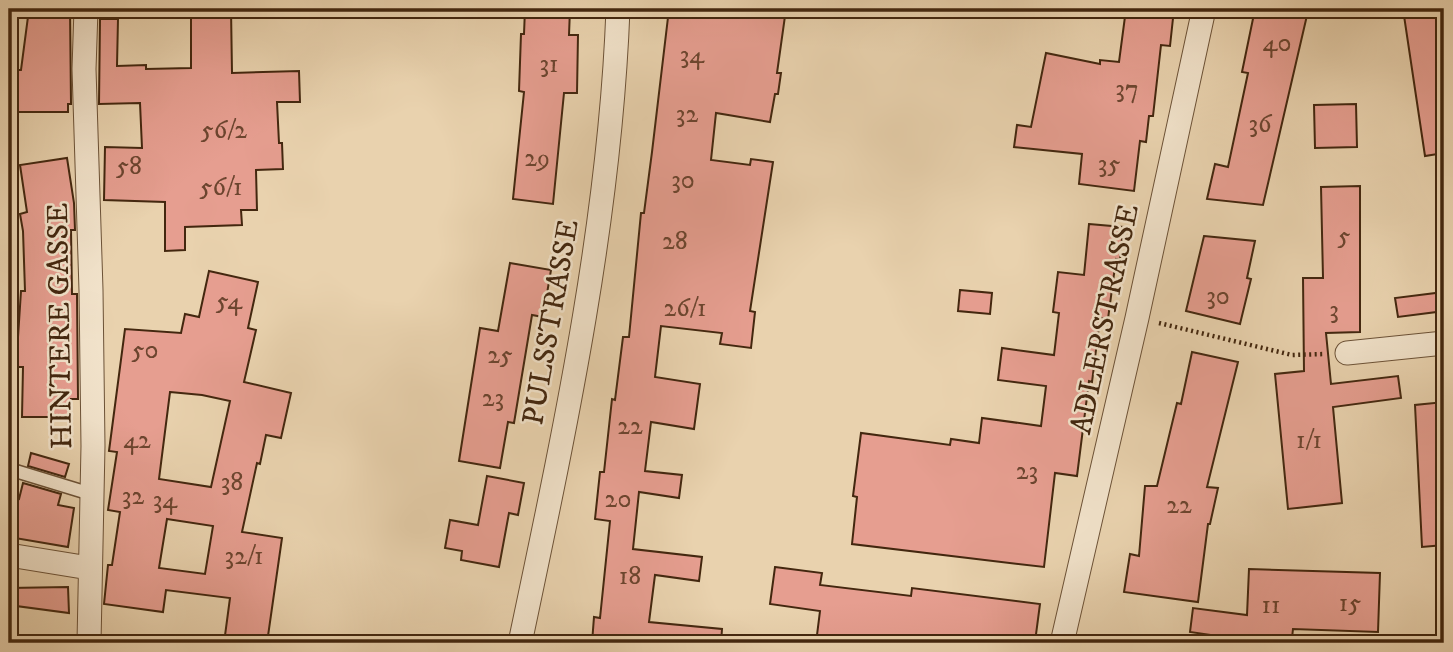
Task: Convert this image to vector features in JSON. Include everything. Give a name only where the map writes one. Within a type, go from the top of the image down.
[{"type":"street","name":"HINTERE GASSE","points":[[86,9],[84,69],[92,329],[89,643]]},
{"type":"street","name":"PULSSTRASSE","points":[[520,643],[581,334],[602,209],[613,113],[618,9]]},
{"type":"street","name":"ADLERSTRASSE","points":[[1062,643],[1205,9]]},
{"type":"street","points":[[1347,353],[1444,343]]},
{"type":"street","points":[[9,555],[89,568]]},
{"type":"lane","points":[[9,469],[92,494]]},
{"type":"path","points":[[1137,318],[1292,355],[1347,353]]},
{"type":"building","points":[[29,9],[70,9],[71,104],[68,104],[68,112],[9,112],[9,70],[21,70]]},
{"type":"building","points":[[231,9],[232,73],[299,71],[300,102],[277,102],[283,169],[256,170],[257,210],[241,210],[242,225],[185,227],[185,250],[165,251],[165,202],[104,200],[105,147],[142,148],[140,103],[99,104],[100,19],[118,19],[117,66],[146,65],[146,69],[191,68],[191,10]]},
{"type":"building","points":[[525,9],[570,9],[569,35],[578,35],[577,93],[564,93],[553,204],[513,199],[524,92],[519,91],[521,34],[524,34]]},
{"type":"building","points":[[669,9],[718,9],[757,14],[758,9],[786,9],[777,73],[781,73],[770,122],[716,113],[711,160],[750,165],[751,159],[773,162],[750,311],[755,312],[751,348],[720,344],[722,333],[661,326],[655,377],[700,384],[694,429],[651,422],[645,471],[682,475],[679,498],[639,492],[633,549],[702,557],[699,581],[655,575],[649,622],[722,629],[721,643],[592,643],[594,617],[600,618],[610,521],[595,519],[600,472],[604,472],[612,399],[615,400],[623,337],[629,337],[641,213],[644,213]]},
{"type":"building","points":[[1126,9],[1174,9],[1170,46],[1161,45],[1153,116],[1149,116],[1146,142],[1140,141],[1134,191],[1079,184],[1082,154],[1014,147],[1017,125],[1031,127],[1046,53],[1100,64],[1100,60],[1119,62]]},
{"type":"building","points":[[1255,9],[1308,11],[1263,205],[1207,199],[1215,164],[1228,167],[1248,73],[1242,72]]},
{"type":"building","points":[[1403,9],[1444,9],[1444,153],[1425,156]]},
{"type":"building","points":[[1356,104],[1357,147],[1315,148],[1314,105]]},
{"type":"building","points":[[67,158],[74,203],[75,230],[71,230],[72,294],[77,294],[78,399],[71,399],[71,417],[22,417],[23,367],[9,367],[9,337],[18,337],[21,291],[25,291],[20,214],[27,212],[20,165]]},
{"type":"building","points":[[1360,186],[1360,332],[1326,333],[1331,384],[1398,376],[1401,398],[1333,407],[1342,503],[1288,509],[1275,374],[1304,371],[1303,278],[1323,278],[1321,187]]},
{"type":"building","points":[[1089,224],[1123,227],[1120,260],[1116,259],[1108,319],[1100,318],[1077,476],[1055,473],[1044,567],[852,544],[857,497],[853,496],[861,433],[950,445],[951,439],[979,443],[982,418],[1041,426],[1046,386],[998,380],[1002,348],[1054,355],[1059,313],[1053,312],[1058,272],[1084,275]]},
{"type":"building","points":[[1204,236],[1255,241],[1247,278],[1251,279],[1240,324],[1186,311]]},
{"type":"building","points":[[510,263],[551,270],[543,317],[532,315],[514,423],[508,422],[500,468],[459,461],[480,328],[498,331]]},
{"type":"building","points":[[209,271],[258,282],[248,328],[256,330],[244,382],[291,393],[281,438],[266,435],[242,532],[282,538],[267,643],[224,643],[230,598],[166,590],[163,612],[104,604],[108,565],[112,565],[120,512],[108,510],[117,452],[109,451],[125,329],[181,333],[185,314],[199,317]],"holes":[[[170,392],[230,401],[211,487],[159,479]],[[167,519],[213,526],[205,574],[159,568]]]},
{"type":"building","points":[[960,290],[992,293],[990,314],[958,311]]},
{"type":"building","points":[[1444,292],[1444,311],[1398,317],[1395,298]]},
{"type":"building","points":[[1192,352],[1238,362],[1207,487],[1218,488],[1208,524],[1198,602],[1124,592],[1130,554],[1139,556],[1145,486],[1157,486],[1177,403],[1181,404]]},
{"type":"building","points":[[1444,402],[1444,545],[1422,547],[1415,405]]},
{"type":"building","points":[[31,453],[69,464],[65,477],[28,466]]},
{"type":"building","points":[[487,476],[524,483],[518,515],[509,513],[499,567],[461,560],[462,551],[445,548],[450,520],[478,525]]},
{"type":"building","points":[[23,483],[61,494],[58,505],[74,508],[68,547],[9,537],[15,498],[19,499]]},
{"type":"building","points":[[775,567],[822,573],[820,585],[911,596],[912,588],[1040,604],[1035,642],[1001,638],[1000,643],[919,643],[877,638],[876,643],[816,643],[820,611],[770,604]]},
{"type":"building","points":[[1249,569],[1380,573],[1378,632],[1293,629],[1288,643],[1239,643],[1239,639],[1190,632],[1193,608],[1247,615]]},
{"type":"building","points":[[68,587],[69,613],[9,605],[9,588]]}]
